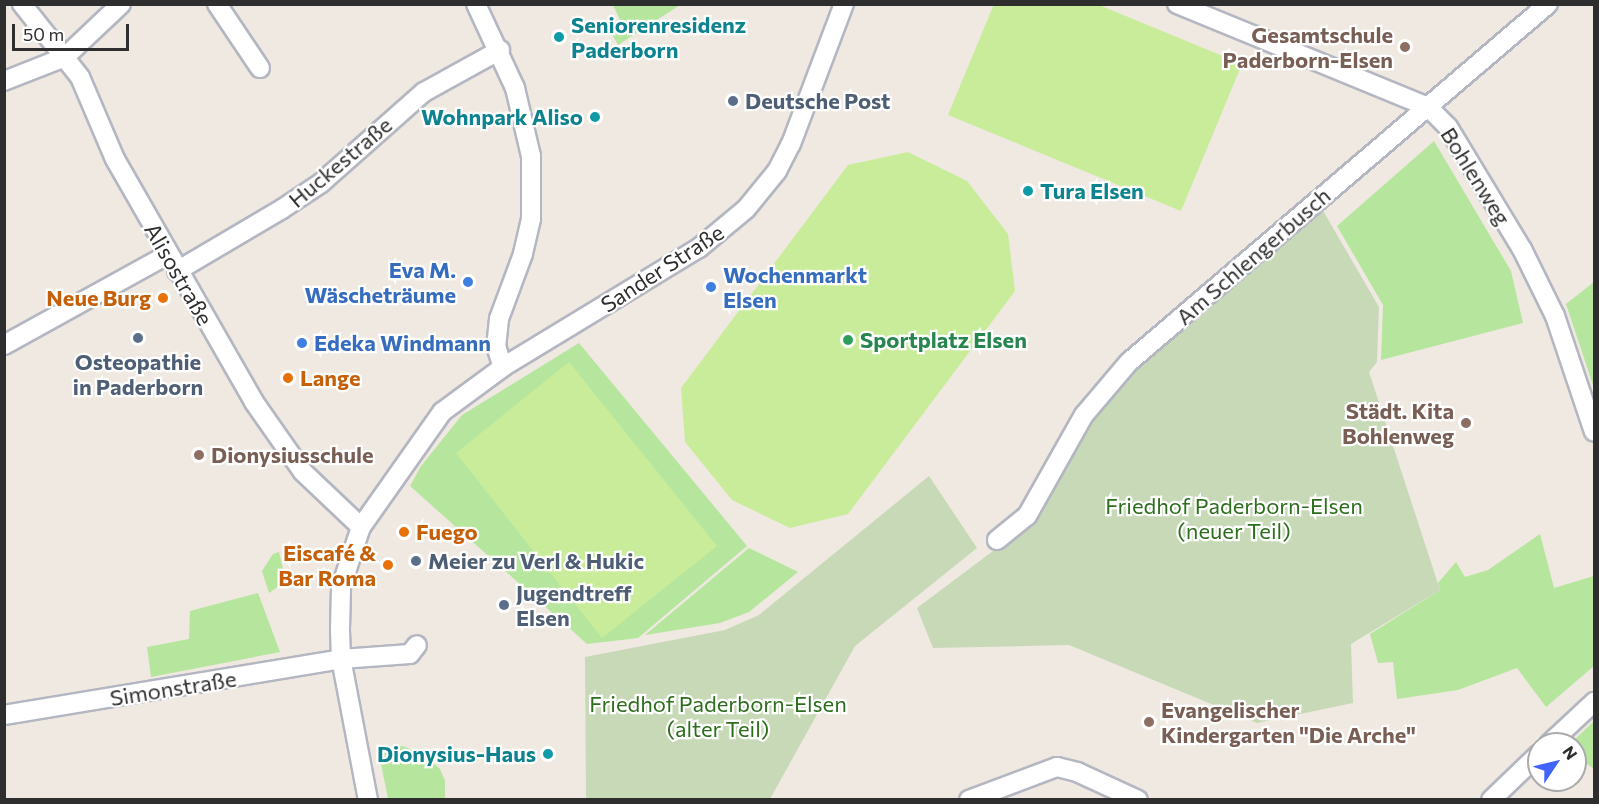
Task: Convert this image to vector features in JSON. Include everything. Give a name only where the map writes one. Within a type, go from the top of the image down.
[{"type":"street","name":"Alisostraße","points":[[22,4],[80,77],[115,159],[167,255],[254,402],[291,455],[318,487],[362,527]]},
{"type":"street","points":[[4,81],[65,57],[121,4]]},
{"type":"street","points":[[217,4],[260,68]]},
{"type":"street","points":[[476,4],[500,50],[526,127],[532,189],[524,254],[499,319],[496,346],[503,367]]},
{"type":"street","name":"Sander Straße","points":[[368,800],[341,659],[340,592],[362,527],[442,412],[503,367],[699,248],[746,209],[777,171],[791,144],[844,4]]},
{"type":"street","name":"Bohlenweg","points":[[1177,4],[1428,107],[1448,127],[1522,249],[1555,316],[1594,432]]},
{"type":"street","name":"Am Schlengerbusch","points":[[997,540],[1028,516],[1084,415],[1129,362],[1548,4]]},
{"type":"street","name":"Huckestraße","points":[[177,271],[282,209],[321,183],[424,92],[500,50]]},
{"type":"street","points":[[4,345],[167,255]]},
{"type":"street","name":"Simonstraße","points":[[4,716],[341,659],[410,654],[417,645]]},
{"type":"street","points":[[1562,732],[1594,702]]},
{"type":"street","points":[[1491,800],[1527,766]]},
{"type":"street","points":[[969,800],[1057,767],[1077,772],[1138,800]]},
{"type":"green space","points":[[994,4],[1099,5],[1242,64],[1181,211],[948,115]]},
{"type":"green space","points":[[613,5],[680,5],[618,45],[609,29],[621,22]]},
{"type":"green space","points":[[1434,141],[1511,271],[1523,323],[1381,360],[1383,305],[1337,226]]},
{"type":"green space","name":"Sportplatz Elsen","points":[[908,152],[967,181],[1008,234],[1015,291],[848,514],[790,528],[732,500],[685,442],[681,388],[848,165]]},
{"type":"green space","name":"Friedhof Paderborn-Elsen (neuer Teil)","points":[[1322,209],[1379,307],[1377,362],[1369,372],[1440,590],[1351,644],[1353,703],[1257,723],[1069,645],[933,648],[917,608],[1041,515],[1092,417],[1139,364]]},
{"type":"green space","points":[[1594,282],[1594,388],[1566,304]]},
{"type":"green space","points":[[579,343],[747,546],[638,638],[587,644],[410,486],[421,466],[462,415]]},
{"type":"green space","points":[[569,362],[717,546],[602,638],[456,453]]},
{"type":"green space","name":"Friedhof Paderborn-Elsen (alter Teil)","points":[[929,476],[977,548],[855,646],[770,799],[586,799],[585,657],[725,630],[759,615]]},
{"type":"green space","points":[[1540,534],[1554,588],[1594,576],[1594,666],[1546,707],[1517,668],[1458,690],[1397,699],[1393,662],[1378,663],[1370,634],[1440,590],[1438,583],[1456,562],[1465,577],[1488,570]]},
{"type":"green space","points":[[749,548],[798,572],[749,612],[720,623],[645,635]]},
{"type":"green space","points":[[279,552],[286,581],[269,593],[262,571],[273,554]]},
{"type":"green space","points":[[258,593],[280,652],[151,677],[147,647],[189,639],[190,611]]},
{"type":"green space","points":[[1594,721],[1594,769],[1587,764],[1587,732],[1583,732]]},
{"type":"green space","points":[[402,746],[424,754],[440,769],[445,781],[445,799],[388,799],[378,748]]},
{"type":"place","name":"Seniorenresidenz Paderborn","points":[[559,37]]},
{"type":"place","name":"Gesamtschule Paderborn-Elsen","points":[[1405,47]]},
{"type":"place","name":"Deutsche Post","points":[[733,101]]},
{"type":"place","name":"Wohnpark Aliso","points":[[595,117]]},
{"type":"place","name":"Tura Elsen","points":[[1028,191]]},
{"type":"place","name":"Eva M. Wäscheträume","points":[[468,282]]},
{"type":"place","name":"Wochenmarkt Elsen","points":[[711,287]]},
{"type":"place","name":"Neue Burg","points":[[163,298]]},
{"type":"place","name":"Osteopathie in Paderborn","points":[[138,338]]},
{"type":"place","name":"Sportplatz Elsen","points":[[848,340]]},
{"type":"place","name":"Edeka Windmann","points":[[302,343]]},
{"type":"place","name":"Lange","points":[[288,378]]},
{"type":"place","name":"Städt. Kita Bohlenweg","points":[[1466,423]]},
{"type":"place","name":"Dionysiusschule","points":[[199,455]]},
{"type":"place","name":"Fuego","points":[[404,532]]},
{"type":"place","name":"Meier zu Verl & Hukic","points":[[416,561]]},
{"type":"place","name":"Eiscafé & Bar Roma","points":[[388,565]]},
{"type":"place","name":"Jugendtreff Elsen","points":[[504,605]]},
{"type":"place","name":"Evangelischer Kindergarten \"Die Arche\"","points":[[1149,722]]},
{"type":"place","name":"Dionysius-Haus","points":[[548,754]]}]
